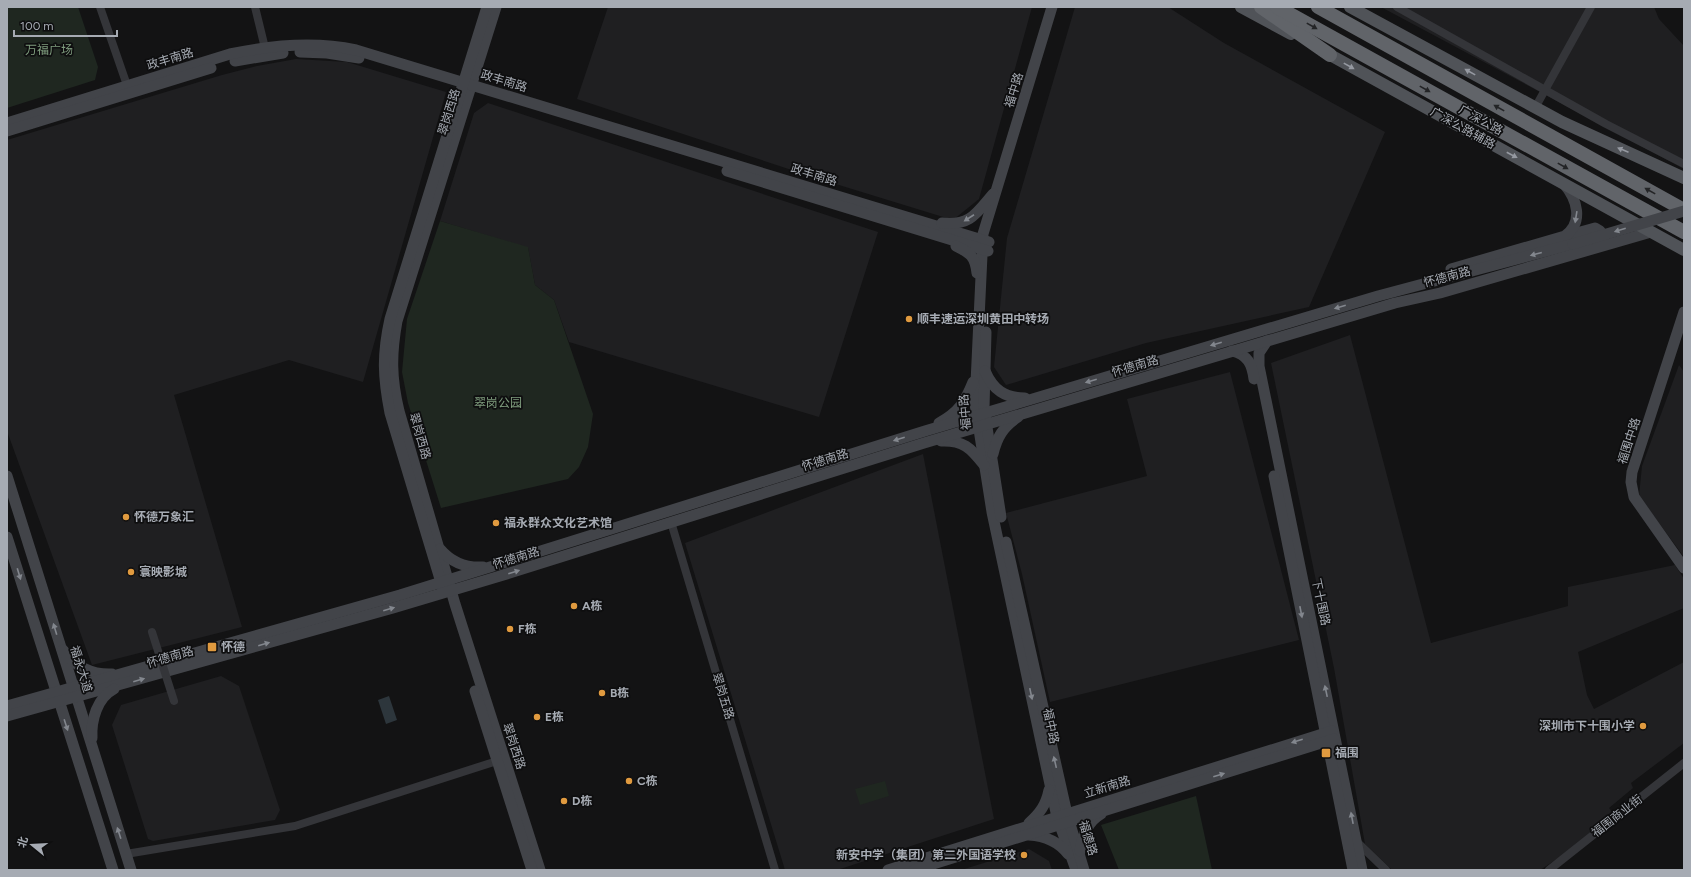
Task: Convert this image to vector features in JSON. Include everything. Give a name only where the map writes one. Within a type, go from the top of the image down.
[{"type":"highway","points":[[1261,7],[1330,55]]},
{"type":"highway","name":"广深公路","points":[[1277,7],[1684,232]]},
{"type":"highway","name":"广深公路","points":[[1318,7],[1684,210]]},
{"type":"main road","name":"翠岗西路","points":[[487,7],[467,87],[398,321],[392,356],[393,385],[399,411],[439,548],[446,587],[497,761],[532,870]]},
{"type":"main road","name":"翠岗西路","points":[[496,7],[467,87],[390,319],[385,343],[385,386],[390,413],[540,870]]},
{"type":"main road","name":"福中路","points":[[1052,7],[996,191],[985,246],[980,290],[980,372],[982,420],[995,526],[1047,773],[1063,819]]},
{"type":"main road","name":"福中路","points":[[980,372],[985,246],[1060,7]]},
{"type":"main road","name":"广深公路辅路","points":[[1241,7],[1563,182],[1684,250]]},
{"type":"main road","points":[[1350,7],[1580,132],[1684,178]]},
{"type":"main road","name":"政丰南路","points":[[7,131],[213,59],[265,48],[305,45],[341,47],[356,50],[467,87],[879,217],[985,246]]},
{"type":"main road","name":"政丰南路","points":[[7,123],[232,62],[266,55],[305,52],[327,53],[365,59],[467,87],[912,219],[985,246]]},
{"type":"main road","points":[[1563,182],[1573,196],[1577,206],[1577,214],[1569,240]]},
{"type":"main road","points":[[912,219],[954,224],[965,222],[996,191]]},
{"type":"main road","name":"怀德南路","points":[[7,706],[75,693],[671,522],[924,443],[1040,396],[1569,240],[1684,210]]},
{"type":"main road","points":[[879,217],[892,226],[952,244],[968,252],[973,257],[980,290]]},
{"type":"main road","points":[[1569,240],[1590,229],[1598,229],[1602,233],[1603,240],[1600,245],[1594,248]]},
{"type":"main road","name":"怀德南路","points":[[446,587],[494,567],[925,431],[1033,410],[1395,303],[1440,293],[1651,232]]},
{"type":"main road","name":"福围中路","points":[[1684,312],[1632,472],[1631,482],[1634,497],[1684,568]]},
{"type":"main road","name":"下十围路","points":[[1267,341],[1259,353],[1259,366],[1331,736],[1353,870]]},
{"type":"main road","name":"下十围路","points":[[1232,351],[1245,356],[1252,368],[1331,736],[1357,842],[1362,870]]},
{"type":"main road","points":[[925,431],[958,411],[980,372],[1002,394],[1015,398],[1040,396]]},
{"type":"main road","points":[[924,443],[948,441],[959,443],[988,462],[1002,431],[1010,422],[1033,410]]},
{"type":"main road","name":"福中路","points":[[988,462],[1061,788],[1063,819]]},
{"type":"main road","name":"福永大道","points":[[7,476],[131,870]]},
{"type":"main road","points":[[7,537],[112,870]]},
{"type":"main road","points":[[439,548],[446,556],[458,563],[468,566],[494,567]]},
{"type":"main road","points":[[60,644],[69,658],[83,668],[121,679],[98,706],[92,724],[93,748]]},
{"type":"main road","name":"怀德南路","points":[[7,716],[57,697]]},
{"type":"main road","name":"立新南路","points":[[1063,819],[1093,806],[1331,736]]},
{"type":"main road","name":"立新南路","points":[[888,870],[1063,819],[1108,809],[1331,736]]},
{"type":"main road","points":[[1015,834],[1039,814],[1046,802],[1049,788],[1047,773]]},
{"type":"main road","points":[[1061,788],[1071,801],[1077,804],[1093,806]]},
{"type":"main road","points":[[1077,864],[1081,840],[1085,831],[1097,816],[1108,809]]},
{"type":"main road","name":"福德路","points":[[1063,819],[1077,864],[1084,870]]},
{"type":"main road","points":[[1015,834],[1044,837],[1057,843],[1077,864]]},
{"type":"main road","name":"立新南路","points":[[914,870],[1015,834]]},
{"type":"street","points":[[100,7],[129,89]]},
{"type":"street","points":[[255,7],[265,48]]},
{"type":"street","points":[[1397,7],[1606,124],[1684,164]]},
{"type":"street","points":[[1535,108],[1591,7]]},
{"type":"street","name":"翠岗五路","points":[[671,522],[775,870]]},
{"type":"street","points":[[152,632],[174,701]]},
{"type":"street","points":[[126,854],[295,826],[497,761]]},
{"type":"street","name":"福围商业街","points":[[1549,870],[1684,763]]},
{"type":"street","points":[[1357,842],[1386,870]]},
{"type":"shaded area","points":[[608,7],[1032,7],[979,199],[953,220],[813,177],[577,99]]},
{"type":"shaded area","points":[[1075,7],[1168,7],[1224,43],[1385,132],[1309,307],[1146,343],[1006,385],[994,367],[1007,238]]},
{"type":"shaded area","points":[[1381,7],[1654,7],[1659,19],[1684,46],[1684,169]]},
{"type":"shaded area","points":[[296,59],[347,62],[446,92],[363,382],[289,360],[174,395],[242,627],[92,665],[7,431],[7,140],[222,75],[257,66]]},
{"type":"shaded area","points":[[488,103],[878,232],[819,417],[569,342],[554,300],[535,285],[528,248],[440,221],[474,113]]},
{"type":"shaded area","points":[[1350,335],[1431,643],[1568,606],[1568,587],[1675,565],[1684,579],[1684,608],[1578,652],[1587,695],[1594,709],[1684,662],[1684,743],[1631,783],[1633,788],[1609,808],[1615,815],[1563,855],[1540,870],[1392,870],[1365,844],[1334,668],[1271,363]]},
{"type":"shaded area","points":[[1679,365],[1684,372],[1684,557],[1639,496],[1642,466]]},
{"type":"shaded area","points":[[1230,372],[1299,640],[1050,702],[1022,574],[1006,513],[1147,476],[1127,399]]},
{"type":"shaded area","points":[[923,454],[994,819],[837,870],[785,870],[685,543]]},
{"type":"shaded area","points":[[221,676],[239,686],[280,810],[275,820],[153,841],[148,839],[112,725],[121,705]]},
{"type":"shaded area","points":[[389,696],[397,720],[386,724],[378,700]]},
{"type":"shaded area","name":"新安中学（集团）第二外国语学校","points":[[1029,849],[1049,861],[1052,870],[961,870]]},
{"type":"green space","name":"万福广场","points":[[7,7],[78,7],[98,67],[95,80],[7,108]]},
{"type":"green space","name":"翠岗公园","points":[[440,221],[528,247],[535,285],[554,300],[593,414],[588,447],[579,467],[568,479],[441,508],[408,403],[402,372],[407,319]]},
{"type":"green space","points":[[885,781],[889,796],[860,805],[855,789]]},
{"type":"green space","points":[[1196,796],[1212,870],[1119,870],[1101,825]]},
{"type":"place","name":"顺丰速运深圳黄田中转场","points":[[909,319]]},
{"type":"place","name":"怀德万象汇","points":[[126,517]]},
{"type":"place","name":"福永群众文化艺术馆","points":[[496,523]]},
{"type":"place","name":"寰映影城","points":[[131,572]]},
{"type":"place","name":"A栋","points":[[574,606]]},
{"type":"place","name":"F栋","points":[[510,629]]},
{"type":"place","name":"怀德","points":[[212,647]]},
{"type":"place","name":"B栋","points":[[602,693]]},
{"type":"place","name":"E栋","points":[[537,717]]},
{"type":"place","name":"深圳市下十围小学","points":[[1643,726]]},
{"type":"place","name":"福围","points":[[1326,753]]},
{"type":"place","name":"C栋","points":[[629,781]]},
{"type":"place","name":"D栋","points":[[564,801]]},
{"type":"place","name":"新安中学（集团）第二外国语学校","points":[[1024,855]]}]
